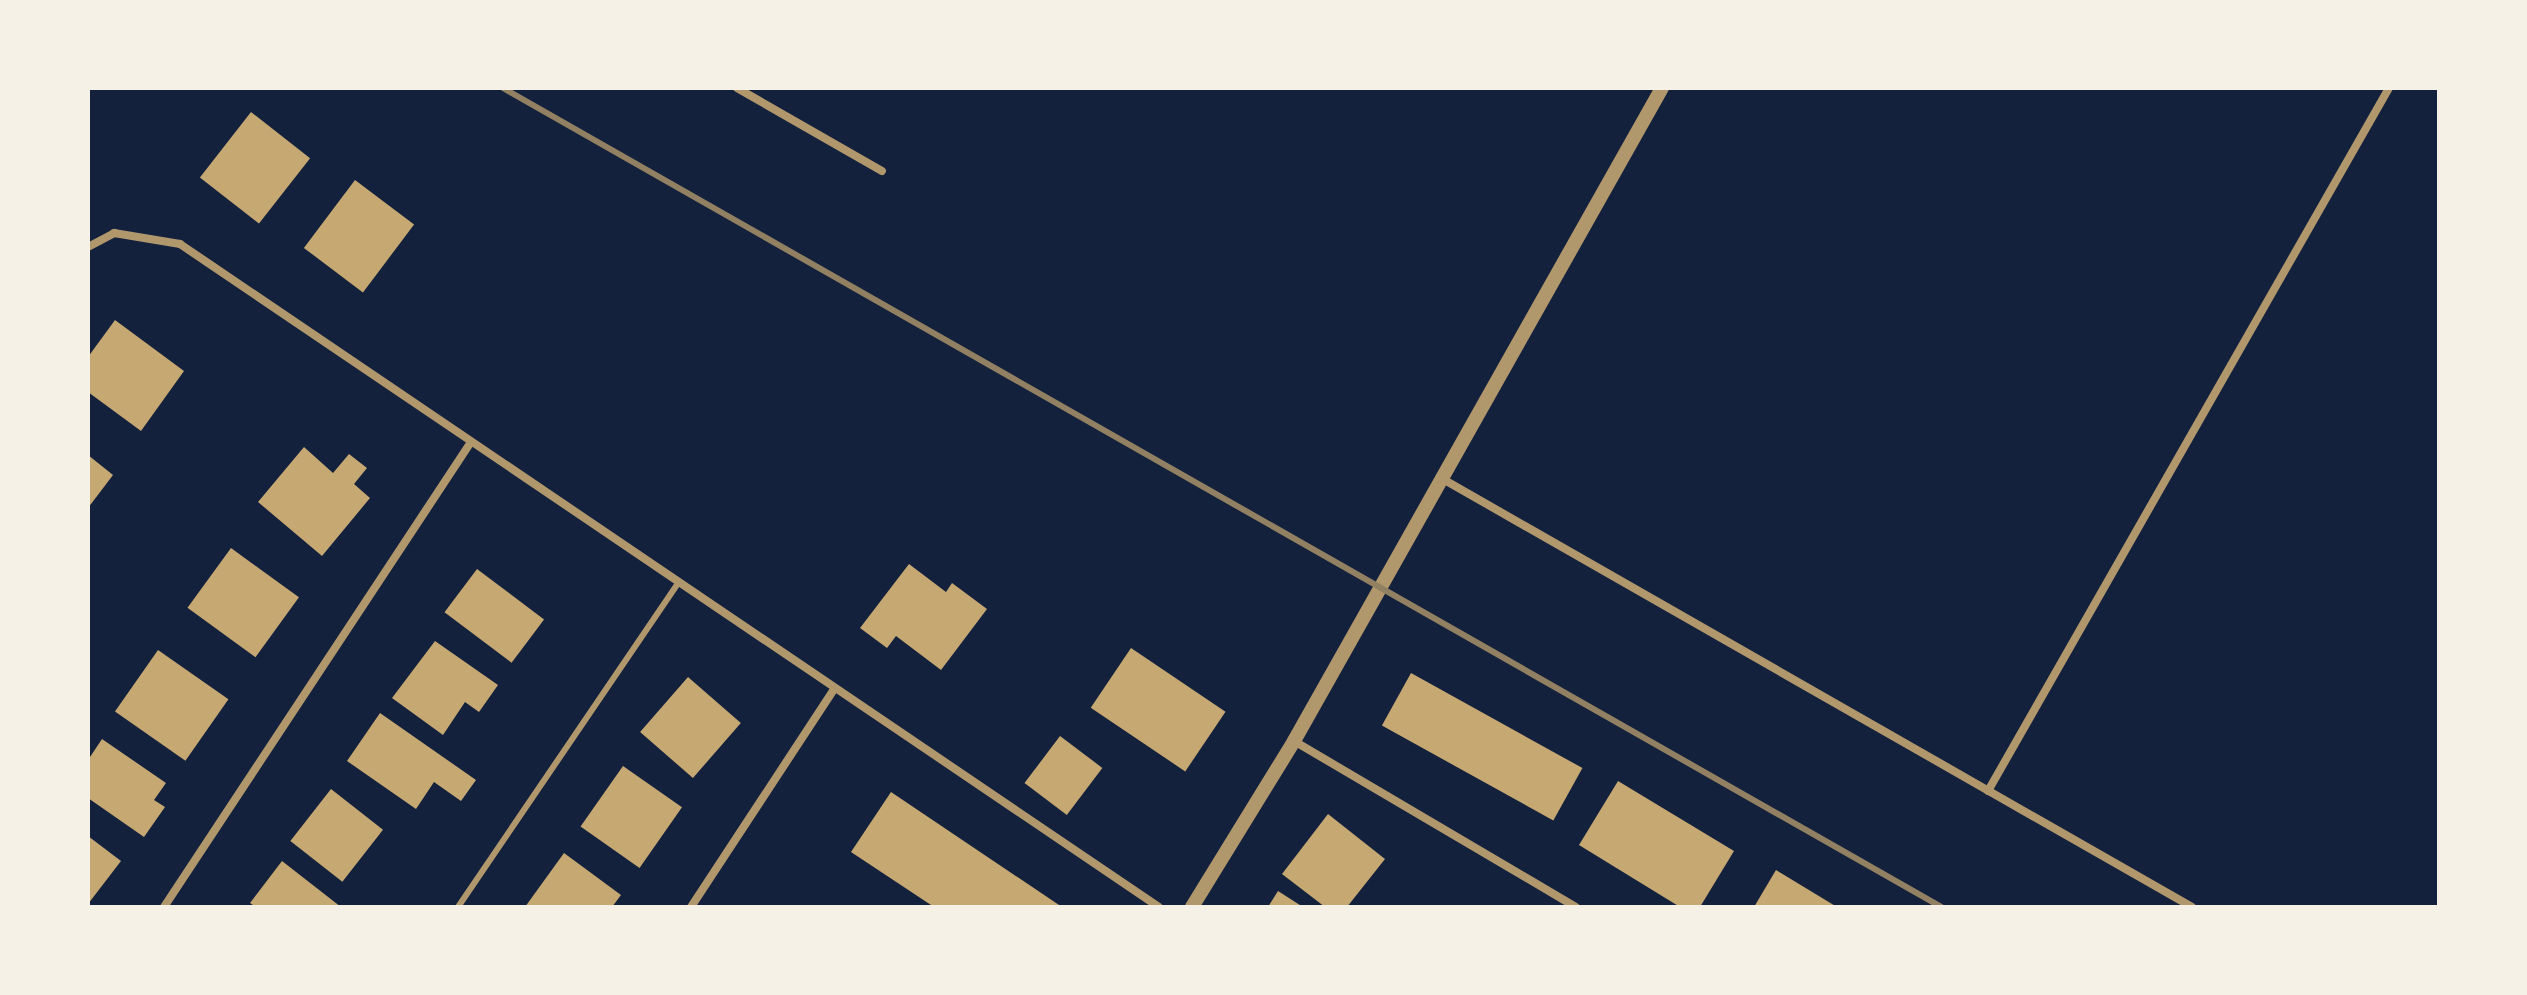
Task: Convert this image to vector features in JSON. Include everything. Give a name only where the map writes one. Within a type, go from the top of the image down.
[{"type":"street","points":[[737,88],[882,171]]},
{"type":"street","points":[[1192,907],[1294,741],[1378,587],[1662,88]]},
{"type":"street","points":[[1988,791],[2389,88]]},
{"type":"street","points":[[88,247],[114,233],[180,244],[1159,907]]},
{"type":"street","points":[[164,907],[471,442]]},
{"type":"street","points":[[1440,478],[2192,907]]},
{"type":"street","points":[[691,907],[835,688]]},
{"type":"street","points":[[1294,741],[1576,907]]},
{"type":"lane","points":[[458,907],[679,582]]},
{"type":"building","points":[[251,112],[310,158],[259,224],[200,177]]},
{"type":"building","points":[[355,180],[414,225],[363,292],[304,248]]},
{"type":"building","points":[[115,320],[184,371],[141,431],[88,392],[88,357]]},
{"type":"building","points":[[304,447],[333,473],[349,454],[367,468],[354,484],[370,498],[322,556],[258,502]]},
{"type":"building","points":[[88,455],[113,475],[88,508]]},
{"type":"building","points":[[231,548],[299,597],[255,657],[188,608]]},
{"type":"building","points":[[909,564],[946,592],[952,583],[987,609],[941,670],[896,636],[887,648],[860,628]]},
{"type":"building","points":[[477,569],[544,620],[512,663],[445,612]]},
{"type":"building","points":[[435,641],[498,685],[479,712],[465,702],[443,735],[392,698]]},
{"type":"building","points":[[1131,648],[1226,712],[1185,771],[1091,708]]},
{"type":"building","points":[[158,650],[228,699],[185,761],[115,711]]},
{"type":"building","points":[[1411,673],[1582,768],[1553,820],[1382,725]]},
{"type":"building","points":[[688,677],[741,723],[693,778],[640,732]]},
{"type":"building","points":[[380,713],[476,780],[461,801],[434,782],[416,809],[347,761]]},
{"type":"building","points":[[1060,736],[1102,768],[1067,815],[1024,783]]},
{"type":"building","points":[[102,739],[166,783],[154,800],[165,807],[144,837],[88,798],[88,760]]},
{"type":"building","points":[[623,766],[682,807],[640,868],[581,827]]},
{"type":"building","points":[[1618,781],[1734,851],[1700,907],[1680,907],[1579,845]]},
{"type":"building","points":[[331,789],[383,830],[342,882],[290,841]]},
{"type":"building","points":[[891,792],[1062,907],[934,907],[851,852]]},
{"type":"building","points":[[1328,814],[1385,859],[1347,907],[1325,907],[1282,874]]},
{"type":"building","points":[[88,836],[121,861],[88,904]]},
{"type":"building","points":[[564,853],[621,895],[612,907],[525,907]]},
{"type":"building","points":[[282,861],[341,907],[256,907],[250,903]]},
{"type":"building","points":[[1776,870],[1837,907],[1754,907]]},
{"type":"building","points":[[1278,891],[1303,907],[1268,907]]},
{"type":"railway","points":[[503,88],[1941,907]]}]
